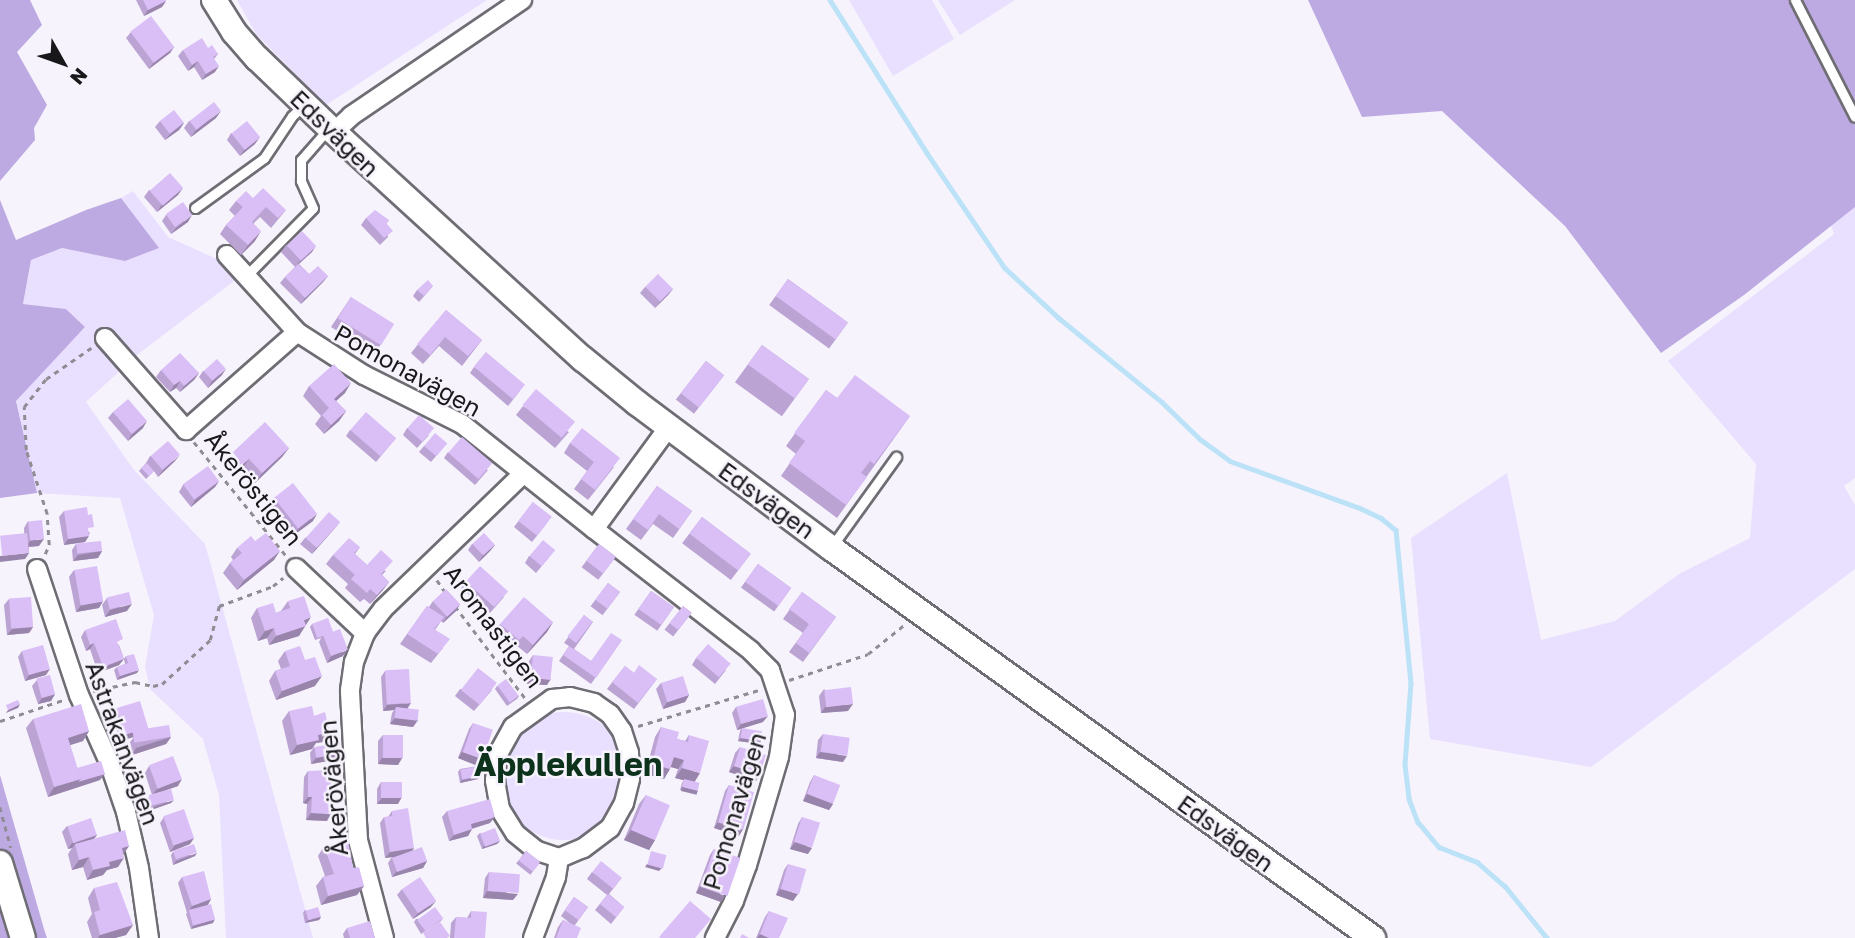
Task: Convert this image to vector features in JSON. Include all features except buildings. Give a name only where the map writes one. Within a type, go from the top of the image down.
[{"type":"street","name":"Edsvägen","points":[[214,0],[234,33],[332,130],[572,350],[668,428],[1369,937]]},
{"type":"street","points":[[332,130],[522,0]]},
{"type":"street","name":"Pomonavägen","points":[[227,255],[244,277],[298,332],[364,375],[462,424],[522,475],[751,651],[770,670],[785,715],[779,757],[734,901],[715,938]]},
{"type":"street","name":"Pomonavägen","points":[[186,430],[298,332]]},
{"type":"street","points":[[105,338],[186,430]]},
{"type":"street","points":[[594,529],[668,428]]},
{"type":"street","name":"Åkerövägen","points":[[384,938],[358,840],[351,750],[350,691],[354,662],[365,632],[383,609],[522,475]]},
{"type":"street","points":[[296,568],[365,632]]},
{"type":"street","name":"Astrakanvägen","points":[[37,569],[79,695],[109,762],[126,811],[139,868],[149,938]]},
{"type":"street","points":[[570,697],[594,703],[610,714],[622,731],[629,752],[630,779],[624,803],[610,828],[583,848],[559,858],[537,851],[515,833],[500,809],[495,780],[498,754],[513,727],[534,709],[552,699],[570,697]]},
{"type":"street","points":[[533,938],[556,877],[559,858]]},
{"type":"street","points":[[0,863],[23,938]]},
{"type":"lane","points":[[1795,0],[1855,117]]},
{"type":"lane","points":[[195,208],[264,158],[292,116],[305,104]]},
{"type":"lane","points":[[244,277],[313,208],[301,181],[301,160],[332,130]]},
{"type":"lane","points":[[831,548],[896,457]]},
{"type":"path","points":[[37,569],[49,545],[47,514],[26,450],[24,407],[46,379],[105,338]]},
{"type":"path","name":"Åkeröstigen","points":[[186,430],[229,488],[296,568]]},
{"type":"path","name":"Aromastigen","points":[[426,565],[447,595]]},
{"type":"path","points":[[0,720],[79,695],[135,682],[153,686],[162,684],[210,640],[219,606],[273,586],[296,568]]},
{"type":"path","name":"Aromastigen","points":[[454,605],[534,709]]},
{"type":"path","points":[[622,731],[868,654],[921,611]]},
{"type":"shaded area","points":[[0,0],[30,0],[42,25],[17,52],[47,105],[34,128],[35,140],[0,181]]},
{"type":"shaded area","points":[[237,0],[487,0],[326,105],[256,34]]},
{"type":"shaded area","points":[[849,0],[932,0],[954,39],[893,76]]},
{"type":"shaded area","points":[[938,0],[1015,0],[960,35]]},
{"type":"shaded area","points":[[1308,0],[1855,0],[1855,207],[1744,295],[1661,353],[1565,226],[1442,111],[1362,117]]},
{"type":"shaded area","points":[[1855,156],[1855,478],[1844,486],[1855,505],[1855,569],[1591,767],[1430,739],[1411,538],[1507,473],[1541,640],[1615,621],[1679,574],[1750,538],[1756,464],[1668,361],[1834,234],[1821,196]]},
{"type":"shaded area","points":[[133,191],[168,237],[228,264],[238,278],[137,355],[86,402],[134,470],[205,544],[313,938],[226,938],[219,795],[203,739],[150,689],[145,667],[154,615],[120,498],[37,493],[16,400],[85,327],[66,309],[23,304],[31,260],[62,248],[125,261],[158,248],[121,198]]},
{"type":"shaded area","points":[[121,198],[159,248],[125,261],[62,248],[31,260],[23,304],[66,309],[85,327],[16,401],[37,493],[0,498],[0,200],[16,240]]},
{"type":"shaded area","points":[[564,712],[589,717],[609,731],[623,751],[628,776],[623,801],[609,821],[589,835],[564,840],[539,835],[519,821],[505,801],[500,776],[505,751],[519,731],[539,717]]},
{"type":"shaded area","points":[[0,775],[44,929],[47,938],[0,938]]},
{"type":"waterway","points":[[830,0],[927,153],[1005,268],[1059,318],[1162,402],[1200,439],[1230,461],[1360,508],[1381,518],[1396,530],[1411,683],[1405,765],[1409,799],[1418,822],[1439,847],[1477,862],[1505,886],[1547,938]]},
{"type":"district","name":"Äpplekullen","points":[[568,764]]}]
